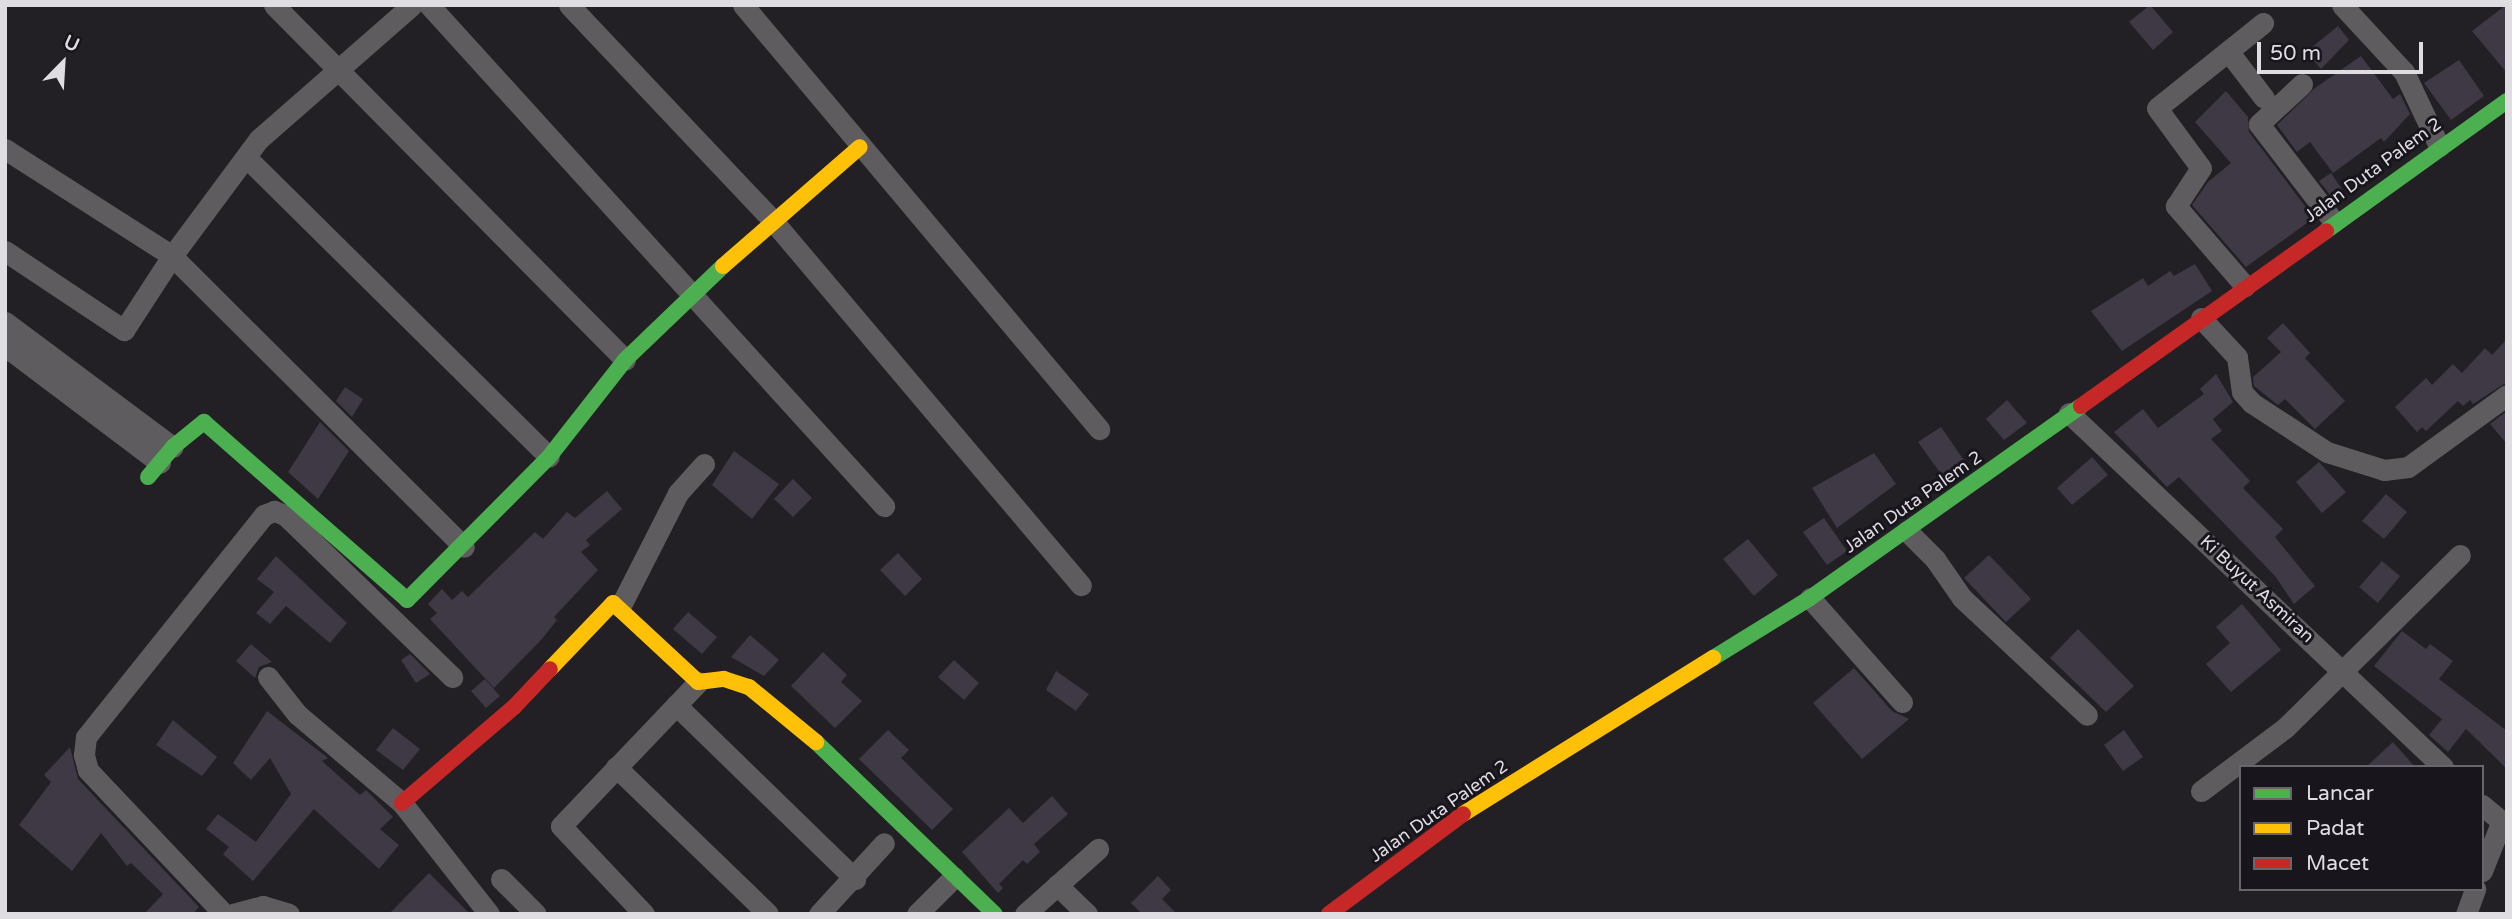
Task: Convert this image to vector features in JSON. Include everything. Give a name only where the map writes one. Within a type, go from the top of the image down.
[{"type":"street","points":[[274,5],[342,69],[625,360]]},
{"type":"street","points":[[5,251],[124,330],[172,256],[259,139],[412,5]]},
{"type":"street","points":[[429,5],[689,296],[884,506]]},
{"type":"street","points":[[569,5],[773,221],[1081,585]]},
{"type":"street","points":[[743,5],[1099,429]]},
{"type":"street","points":[[2342,5],[2404,72],[2439,146]]},
{"type":"street","points":[[2245,286],[2176,206],[2201,168],[2157,108],[2263,23]]},
{"type":"street","points":[[2228,51],[2264,99]]},
{"type":"street","points":[[2302,84],[2259,124],[2334,222]]},
{"type":"street","name":"Jalan Duta Palem 2","points":[[1335,912],[1477,804],[1810,598],[1907,531],[2439,146],[2507,101]]},
{"type":"street","points":[[160,462],[204,422],[407,600],[464,547],[549,457],[625,360],[689,296],[860,147]]},
{"type":"street","points":[[5,149],[172,256],[464,547]]},
{"type":"street","points":[[246,156],[549,457]]},
{"type":"street","points":[[2201,318],[2237,357],[2242,392],[2252,403],[2327,452],[2384,470],[2408,467],[2507,395]]},
{"type":"street","points":[[5,322],[160,462]]},
{"type":"street","points":[[5,346],[160,462]]},
{"type":"street","name":"Ki Buyut Asmiran","points":[[2069,413],[2344,670],[2441,765]]},
{"type":"street","points":[[620,607],[678,493],[704,464]]},
{"type":"street","points":[[225,914],[88,770],[84,755],[86,737],[264,515],[274,511],[285,515],[452,677]]},
{"type":"street","points":[[1907,531],[1935,559],[1962,598],[2087,715]]},
{"type":"street","points":[[2201,792],[2285,728],[2460,555]]},
{"type":"street","points":[[1810,598],[1902,702]]},
{"type":"street","points":[[402,803],[514,706],[607,605],[620,607],[698,682]]},
{"type":"street","points":[[268,677],[297,714],[402,803],[489,914]]},
{"type":"street","points":[[645,914],[561,826],[698,682],[724,678],[768,699],[995,914]]},
{"type":"street","points":[[676,705],[855,879]]},
{"type":"street","points":[[615,767],[768,914]]},
{"type":"street","points":[[2484,807],[2504,825],[2484,868]]},
{"type":"street","points":[[819,914],[855,879],[884,844]]},
{"type":"street","points":[[1025,914],[1098,849]]},
{"type":"street","points":[[917,914],[954,877]]},
{"type":"street","points":[[501,879],[536,914]]},
{"type":"street","points":[[1058,886],[1087,914]]},
{"type":"street","points":[[2466,914],[2474,891]]},
{"type":"street","points":[[233,914],[262,906],[289,914]]},
{"type":"building","points":[[2150,5],[2173,32],[2153,50],[2129,22]]},
{"type":"building","points":[[2507,5],[2507,73],[2472,31]]},
{"type":"building","points":[[2338,26],[2349,40],[2321,69],[2306,52]]},
{"type":"building","points":[[2361,56],[2393,99],[2400,94],[2410,114],[2384,142],[2381,138],[2333,173],[2310,142],[2297,152],[2277,125],[2315,88]]},
{"type":"building","points":[[2459,60],[2484,96],[2451,120],[2424,83]]},
{"type":"building","points":[[2226,91],[2248,117],[2249,132],[2314,218],[2246,267],[2192,205],[2208,182],[2231,163],[2195,122]]},
{"type":"building","points":[[2331,173],[2346,195],[2336,202],[2319,181]]},
{"type":"building","points":[[2195,264],[2212,291],[2122,351],[2091,311],[2143,278],[2148,286],[2170,271],[2174,276]]},
{"type":"building","points":[[2283,323],[2310,353],[2305,358],[2345,401],[2315,429],[2285,399],[2278,405],[2254,386],[2253,377],[2281,352],[2267,338]]},
{"type":"building","points":[[2507,339],[2507,382],[2473,404],[2470,400],[2463,406],[2458,401],[2426,431],[2422,427],[2417,432],[2395,407],[2426,378],[2432,385],[2453,364],[2462,373],[2485,348],[2492,355]]},
{"type":"building","points":[[2216,374],[2233,402],[2213,419],[2222,431],[2211,439],[2250,481],[2243,488],[2283,529],[2275,537],[2315,586],[2294,604],[2275,576],[2179,477],[2167,487],[2114,432],[2143,409],[2158,428],[2204,394],[2200,389]]},
{"type":"building","points":[[345,387],[363,399],[352,417],[336,401]]},
{"type":"building","points":[[2007,400],[2027,423],[2004,440],[1986,419]]},
{"type":"building","points":[[2507,411],[2507,444],[2490,424]]},
{"type":"building","points":[[320,422],[349,451],[318,499],[288,472]]},
{"type":"building","points":[[1941,427],[1968,466],[1946,481],[1918,442]]},
{"type":"building","points":[[734,451],[779,484],[752,519],[712,485]]},
{"type":"building","points":[[1874,453],[1896,484],[1837,528],[1812,488]]},
{"type":"building","points":[[2092,457],[2108,475],[2072,505],[2057,488]]},
{"type":"building","points":[[2319,462],[2346,492],[2322,513],[2296,482]]},
{"type":"building","points":[[793,479],[812,498],[793,517],[774,499]]},
{"type":"building","points":[[607,491],[622,509],[586,540],[590,545],[581,552],[598,570],[554,617],[557,620],[541,640],[494,688],[430,619],[437,613],[428,604],[442,589],[452,600],[462,591],[468,597],[535,532],[543,539],[567,512],[575,518]]},
{"type":"building","points":[[2386,494],[2407,512],[2384,539],[2362,521]]},
{"type":"building","points":[[1824,518],[1847,551],[1827,565],[1803,532]]},
{"type":"building","points":[[1748,539],[1778,575],[1754,596],[1723,559]]},
{"type":"building","points":[[898,553],[922,579],[905,596],[880,570]]},
{"type":"building","points":[[1989,555],[2031,599],[2006,622],[1964,578]]},
{"type":"building","points":[[276,556],[347,623],[330,643],[286,606],[270,624],[256,613],[274,592],[257,579]]},
{"type":"building","points":[[2382,561],[2400,576],[2378,603],[2359,587]]},
{"type":"building","points":[[2242,604],[2281,650],[2231,692],[2206,664],[2230,643],[2216,627]]},
{"type":"building","points":[[688,612],[717,637],[702,654],[673,629]]},
{"type":"building","points":[[2078,629],[2134,686],[2106,712],[2050,658]]},
{"type":"building","points":[[2402,631],[2426,649],[2430,644],[2453,661],[2439,679],[2507,731],[2507,769],[2466,729],[2448,752],[2429,735],[2442,719],[2374,666]]},
{"type":"building","points":[[750,635],[779,660],[764,676],[731,657]]},
{"type":"building","points":[[251,644],[272,662],[259,667],[255,678],[236,661]]},
{"type":"building","points":[[823,652],[847,675],[841,682],[862,701],[835,728],[791,686]]},
{"type":"building","points":[[410,654],[430,674],[416,683],[401,660]]},
{"type":"building","points":[[954,660],[979,683],[964,700],[938,677]]},
{"type":"building","points":[[1854,668],[1892,711],[1909,719],[1862,759],[1813,703]]},
{"type":"building","points":[[1056,671],[1089,694],[1076,711],[1046,690]]},
{"type":"building","points":[[485,679],[500,696],[486,708],[471,691]]},
{"type":"building","points":[[267,711],[328,758],[322,761],[360,795],[366,790],[393,817],[380,829],[399,845],[379,869],[314,809],[253,881],[223,854],[229,847],[206,829],[218,814],[256,842],[291,794],[270,758],[251,780],[233,763]]},
{"type":"building","points":[[173,720],[217,757],[202,776],[156,745]]},
{"type":"building","points":[[393,728],[420,749],[403,770],[376,750]]},
{"type":"building","points":[[888,730],[909,750],[901,758],[953,809],[932,830],[859,759]]},
{"type":"building","points":[[2124,730],[2143,757],[2123,771],[2104,745]]},
{"type":"building","points":[[2393,742],[2413,765],[2368,765]]},
{"type":"building","points":[[70,747],[78,779],[199,907],[193,914],[144,914],[163,894],[131,863],[127,866],[101,833],[72,871],[19,825],[51,782],[44,775]]},
{"type":"building","points":[[1052,796],[1068,814],[1034,844],[1040,852],[1027,864],[1023,860],[999,884],[1003,888],[998,893],[962,852],[1009,808],[1023,823]]},
{"type":"building","points":[[429,873],[470,914],[389,914]]},
{"type":"building","points":[[1158,876],[1171,890],[1162,899],[1177,914],[1142,914],[1131,903]]},
{"type":"traffic: fast","points":[[2326,231],[2507,101]]},
{"type":"traffic: fast","points":[[148,477],[173,447],[204,422],[407,600],[549,457],[625,360],[723,266]]},
{"type":"traffic: fast","points":[[1713,658],[1810,598],[2081,406]]},
{"type":"traffic: fast","points":[[816,742],[995,914]]},
{"type":"traffic: slow","points":[[723,266],[860,147]]},
{"type":"traffic: slow","points":[[550,669],[613,603],[698,682],[724,679],[749,687],[816,742]]},
{"type":"traffic: slow","points":[[1463,814],[1713,658]]},
{"type":"traffic: jam","points":[[2081,406],[2326,231]]},
{"type":"traffic: jam","points":[[402,803],[514,707],[550,669]]},
{"type":"traffic: jam","points":[[1329,914],[1463,814]]}]
